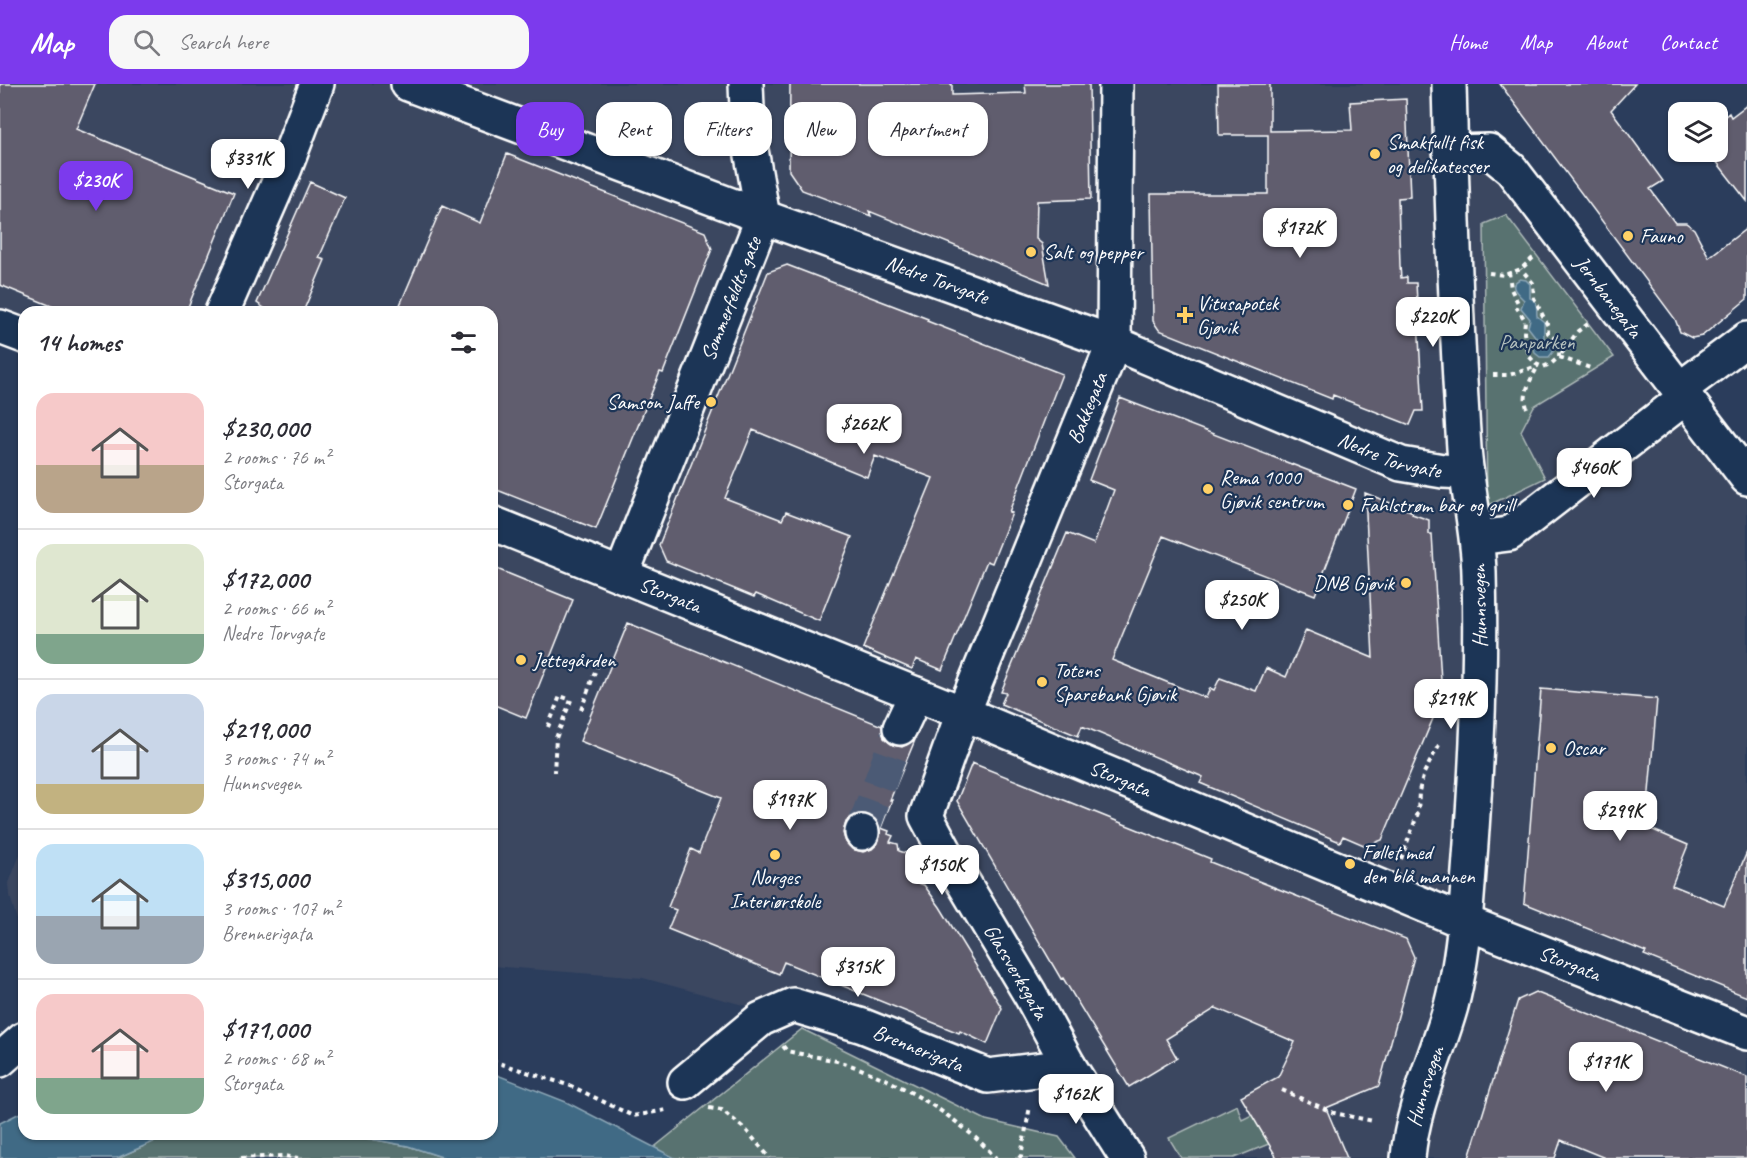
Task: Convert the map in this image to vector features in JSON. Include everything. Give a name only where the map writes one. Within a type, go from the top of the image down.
[{"type":"street","points":[[225,306],[285,168],[316,84]]},
{"type":"street","name":"Nedre Torvgate","points":[[408,84],[763,217],[1114,343],[1401,464],[1443,471],[1466,472]]},
{"type":"street","name":"Sommerfeldts gate","points":[[746,84],[747,102]]},
{"type":"street","name":"Bakkegata","points":[[963,713],[1114,343],[1116,84]]},
{"type":"street","name":"Hunnsvegen","points":[[1408,1158],[1420,1103],[1451,1004],[1465,922],[1479,684],[1479,571],[1477,538],[1466,472],[1451,212],[1449,84]]},
{"type":"street","name":"Jernbanegata","points":[[1450,152],[1489,151],[1511,170],[1747,478]]},
{"type":"street","name":"Sommerfeldts gate","points":[[622,574],[763,217],[752,156]]},
{"type":"street","points":[[0,327],[18,334]]},
{"type":"street","points":[[1477,538],[1509,534],[1747,339]]},
{"type":"street","name":"Storgata","points":[[498,525],[963,713],[1465,922],[1747,1033]]},
{"type":"street","points":[[900,728],[916,694]]},
{"type":"street","name":"Glassverksgata","points":[[963,713],[926,816],[1054,1035],[1069,1066],[1127,1158]]},
{"type":"street","name":"Brennerigata","points":[[693,1095],[761,1019],[793,1005],[863,1026],[988,1076],[1069,1066]]},
{"type":"street","points":[[0,1060],[18,1045]]},
{"type":"path","points":[[1486,273],[1494,272],[1504,275],[1521,269],[1543,251]]},
{"type":"path","points":[[1521,269],[1533,283],[1534,298],[1548,326],[1548,333],[1557,342],[1559,357]]},
{"type":"path","points":[[1509,272],[1511,289],[1518,303],[1517,308],[1525,320],[1524,333],[1529,356],[1539,366]]},
{"type":"path","points":[[1490,375],[1509,375],[1539,366],[1543,368],[1559,357],[1578,332],[1592,321]]},
{"type":"path","points":[[1559,357],[1590,368]]},
{"type":"path","points":[[1527,408],[1524,400],[1530,381],[1539,366]]},
{"type":"path","points":[[580,710],[600,658]]},
{"type":"path","points":[[548,727],[560,696],[571,700],[556,738],[555,772]]},
{"type":"path","points":[[1393,892],[1399,866],[1418,813],[1419,790],[1424,773],[1443,739]]},
{"type":"path","points":[[761,1019],[784,1032],[778,1041],[787,1051],[848,1064],[891,1081],[953,1119],[996,1158]]},
{"type":"path","points":[[498,1063],[571,1086],[633,1116],[667,1110]]},
{"type":"path","points":[[1282,1090],[1334,1113],[1373,1121]]},
{"type":"path","points":[[693,1095],[722,1110],[746,1130],[770,1158]]},
{"type":"path","points":[[1019,1158],[1031,1099]]},
{"type":"path","points":[[241,1158],[284,1156],[298,1158]]},
{"type":"shaded area","points":[[0,84],[1453,84],[1458,143],[1499,145],[1747,489],[1747,1158],[1128,1158],[1057,1080],[997,1097],[821,1026],[643,978],[498,966],[498,306],[18,306],[18,327],[0,320]]},
{"type":"shaded area","points":[[1520,279],[1530,284],[1530,298],[1536,303],[1537,316],[1544,322],[1544,338],[1554,345],[1549,357],[1540,357],[1535,353],[1534,346],[1538,340],[1528,327],[1530,319],[1521,308],[1524,300],[1516,292],[1514,286]]},
{"type":"shaded area","points":[[18,860],[18,923],[10,896],[9,883]]},
{"type":"shaded area","points":[[498,1075],[566,1102],[675,1158],[445,1158],[408,1146],[376,1140],[498,1140]]},
{"type":"shaded area","points":[[18,1114],[18,1140],[158,1140],[117,1158],[0,1158],[0,1123]]},
{"type":"green space","name":"Panparken","points":[[1506,215],[1614,357],[1534,406],[1521,431],[1545,478],[1487,506],[1484,224]]},
{"type":"green space","points":[[802,1029],[986,1120],[1059,1137],[1075,1158],[661,1158],[652,1149]]},
{"type":"green space","points":[[1282,1100],[1326,1121],[1234,1158],[1181,1158],[1169,1138],[1237,1105],[1242,1120]]},
{"type":"green space","points":[[158,1140],[376,1140],[408,1146],[445,1158],[117,1158]]},
{"type":"building","points":[[0,84],[95,84],[76,129],[234,193],[188,306],[51,306],[0,285]]},
{"type":"building","points":[[790,84],[952,84],[952,95],[1026,93],[1025,84],[1089,84],[1091,199],[1037,201],[1036,239],[1042,244],[1049,284],[869,211],[871,216],[802,190],[789,171],[789,156],[856,156],[856,102],[790,102]]},
{"type":"building","points":[[1218,84],[1270,84],[1270,131],[1352,130],[1350,102],[1406,99],[1410,197],[1398,198],[1400,266],[1401,278],[1407,277],[1407,283],[1416,283],[1423,411],[1416,411],[1410,425],[1333,395],[1332,399],[1159,330],[1153,321],[1151,194],[1268,194],[1268,135],[1219,135]]},
{"type":"building","points":[[1500,84],[1635,84],[1611,110],[1663,181],[1650,189],[1675,223],[1686,223],[1694,229],[1709,257],[1747,228],[1747,299],[1702,336],[1692,338],[1680,332],[1675,319]]},
{"type":"building","points":[[1747,105],[1747,201],[1717,162],[1728,162],[1729,113],[1731,117]]},
{"type":"building","points":[[507,154],[705,232],[712,249],[663,373],[660,372],[596,529],[498,490],[498,306],[400,306],[442,206],[480,223]]},
{"type":"building","points":[[310,182],[345,198],[319,258],[325,260],[306,306],[261,306],[257,303]]},
{"type":"building","points":[[787,265],[1062,374],[992,563],[987,561],[942,670],[916,659],[912,669],[863,648],[933,478],[875,456],[867,477],[753,430],[725,498],[782,520],[786,512],[852,537],[819,621],[756,594],[754,597],[666,561],[659,545],[768,272]]},
{"type":"building","points":[[1120,398],[1356,489],[1315,595],[1163,536],[1112,660],[1206,698],[1210,688],[1214,690],[1220,678],[1256,691],[1266,668],[1286,677],[1306,630],[1373,658],[1365,493],[1429,520],[1429,534],[1432,534],[1442,697],[1382,840],[1366,846],[1343,836],[1340,842],[1200,783],[1203,777],[1082,726],[1078,736],[1001,704],[1006,693],[1001,692],[1067,533],[1094,544],[1114,490],[1089,480]]},
{"type":"building","name":"Jettegården","points":[[498,569],[573,600],[526,718],[498,706]]},
{"type":"building","points":[[628,623],[882,726],[884,738],[893,745],[902,747],[915,740],[881,828],[889,831],[888,834],[893,836],[890,842],[898,844],[899,851],[912,855],[909,869],[914,870],[912,875],[919,880],[918,883],[924,885],[940,907],[1002,1008],[987,1044],[960,1031],[959,1033],[784,962],[779,974],[668,929],[676,910],[668,907],[691,849],[699,853],[721,798],[580,741]],"holes":[[[861,813],[872,816],[881,832],[878,843],[872,849],[863,852],[852,849],[843,833],[846,822]]]},
{"type":"building","points":[[1541,689],[1657,699],[1646,827],[1688,845],[1672,885],[1724,906],[1747,852],[1747,997],[1644,955],[1646,952],[1524,903]]},
{"type":"building","points":[[972,763],[1211,859],[1210,862],[1406,939],[1414,957],[1379,1086],[1326,1108],[1347,1158],[1277,1158],[1241,1097],[1278,1077],[1295,1042],[1216,1008],[1166,1039],[1177,1058],[1129,1087],[1063,978],[1061,979],[957,801]]},
{"type":"building","points":[[1535,992],[1747,1077],[1747,1158],[1605,1158],[1561,1140],[1555,1158],[1469,1158],[1518,1000]]},
{"type":"tunnel","points":[[862,832],[900,728]]},
{"type":"place","name":"Smakfullt fisk og delikatesser","points":[[1375,154]]},
{"type":"place","name":"Fauno","points":[[1628,236]]},
{"type":"place","name":"Salt og pepper","points":[[1031,252]]},
{"type":"place","name":"Vitusapotek Gjøvik","points":[[1185,315]]},
{"type":"place","name":"Samson Jaffe","points":[[711,402]]},
{"type":"place","name":"Rema 1000 Gjøvik sentrum","points":[[1208,489]]},
{"type":"place","name":"Fahlstrøm bar og grill","points":[[1348,505]]},
{"type":"place","name":"DNB Gjøvik","points":[[1406,583]]},
{"type":"place","name":"Jettegården","points":[[521,660]]},
{"type":"place","name":"Totens Sparebank Gjøvik","points":[[1042,682]]},
{"type":"place","name":"Oscar","points":[[1551,748]]},
{"type":"place","name":"Norges Interiørskole","points":[[775,855]]},
{"type":"place","name":"Føllet med den blå mannen","points":[[1350,864]]}]
